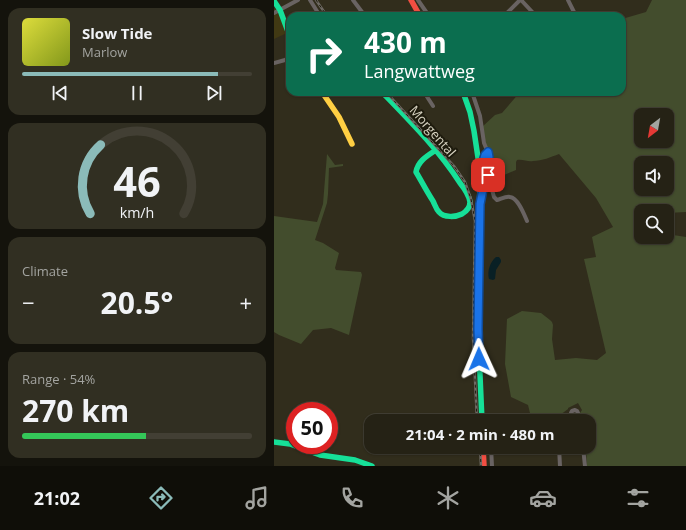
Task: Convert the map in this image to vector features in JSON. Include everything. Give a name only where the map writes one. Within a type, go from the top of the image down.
[{"type":"street","points":[[277,12],[298,0]]},
{"type":"street","points":[[310,0],[318,12]]},
{"type":"street","points":[[353,0],[362,12]]},
{"type":"street","points":[[411,0],[418,12]]},
{"type":"street","points":[[418,0],[426,12]]},
{"type":"street","points":[[508,12],[520,0],[532,12]]},
{"type":"street","points":[[568,0],[574,12]]},
{"type":"street","points":[[274,1],[277,12],[286,29]]},
{"type":"street","points":[[274,63],[286,59]]},
{"type":"street","points":[[325,96],[339,117],[352,144]]},
{"type":"street","name":"Morgental","points":[[386,96],[436,150],[460,182],[470,202],[467,210],[461,215],[442,215],[416,172],[418,165],[436,150]]},
{"type":"street","points":[[427,96],[433,106]]},
{"type":"street","points":[[464,96],[472,118],[477,140],[480,171],[478,329],[482,414]]},
{"type":"street","points":[[473,96],[480,116],[484,143],[488,152],[488,175],[494,197],[497,200],[512,197],[524,212],[527,221]]},
{"type":"street","points":[[480,204],[484,184],[484,158],[488,152]]},
{"type":"street","points":[[274,442],[292,444],[324,456],[363,462],[372,466]]},
{"type":"street","points":[[483,454],[484,466]]},
{"type":"street","points":[[491,454],[492,466]]},
{"type":"street","points":[[559,454],[560,466]]},
{"type":"street","points":[[584,454],[585,466]]},
{"type":"shaded area","points":[[274,8],[280,17],[286,33],[274,39]]},
{"type":"green space","points":[[652,0],[686,0],[686,212],[674,213],[674,204],[634,204],[634,244],[674,244],[674,235],[686,237],[686,466],[587,466],[586,454],[596,454],[596,414],[579,414],[582,410],[578,403],[568,408],[561,414],[530,414],[528,405],[511,397],[505,364],[507,319],[522,311],[541,313],[552,322],[552,339],[555,360],[576,358],[597,360],[606,353],[584,259],[596,257],[592,237],[613,227],[596,198],[559,154],[536,161],[517,160],[516,170],[504,175],[489,157],[482,127],[495,115],[502,113],[517,96],[626,96],[626,18],[646,12]]},
{"type":"green space","points":[[327,154],[335,165],[343,164],[343,166],[329,168],[327,203],[315,240],[339,253],[335,268],[336,270],[361,272],[362,275],[349,335],[331,328],[313,330],[301,344],[274,332],[274,216],[317,222],[323,204]]},
{"type":"water","points":[[496,257],[499,257],[501,262],[496,270],[495,279],[493,280],[489,279],[488,276],[492,261]]},
{"type":"railway","points":[[316,0],[324,12]]},
{"type":"railway","points":[[390,96],[454,166],[465,182],[471,199],[475,221],[473,338],[477,414]]},
{"type":"railway","points":[[480,454],[481,466]]},
{"type":"traffic: fast","points":[[274,1],[280,10],[286,26]]},
{"type":"traffic: fast","points":[[386,96],[436,150]]},
{"type":"traffic: fast","points":[[464,96],[474,131],[480,171],[478,329],[482,414]]},
{"type":"traffic: fast","points":[[436,150],[465,189],[469,197],[470,204],[464,213],[453,216],[441,214],[436,208],[416,172],[421,162],[429,154],[436,150]]},
{"type":"traffic: fast","points":[[274,442],[290,444],[320,455],[355,460],[372,466]]},
{"type":"traffic: slow","points":[[325,96],[339,117],[352,144]]},
{"type":"traffic: jam","points":[[411,0],[418,12]]},
{"type":"traffic: jam","points":[[483,454],[484,466]]},
{"type":"route","points":[[479,359],[480,204],[484,184],[484,158],[488,152],[488,175]]}]
